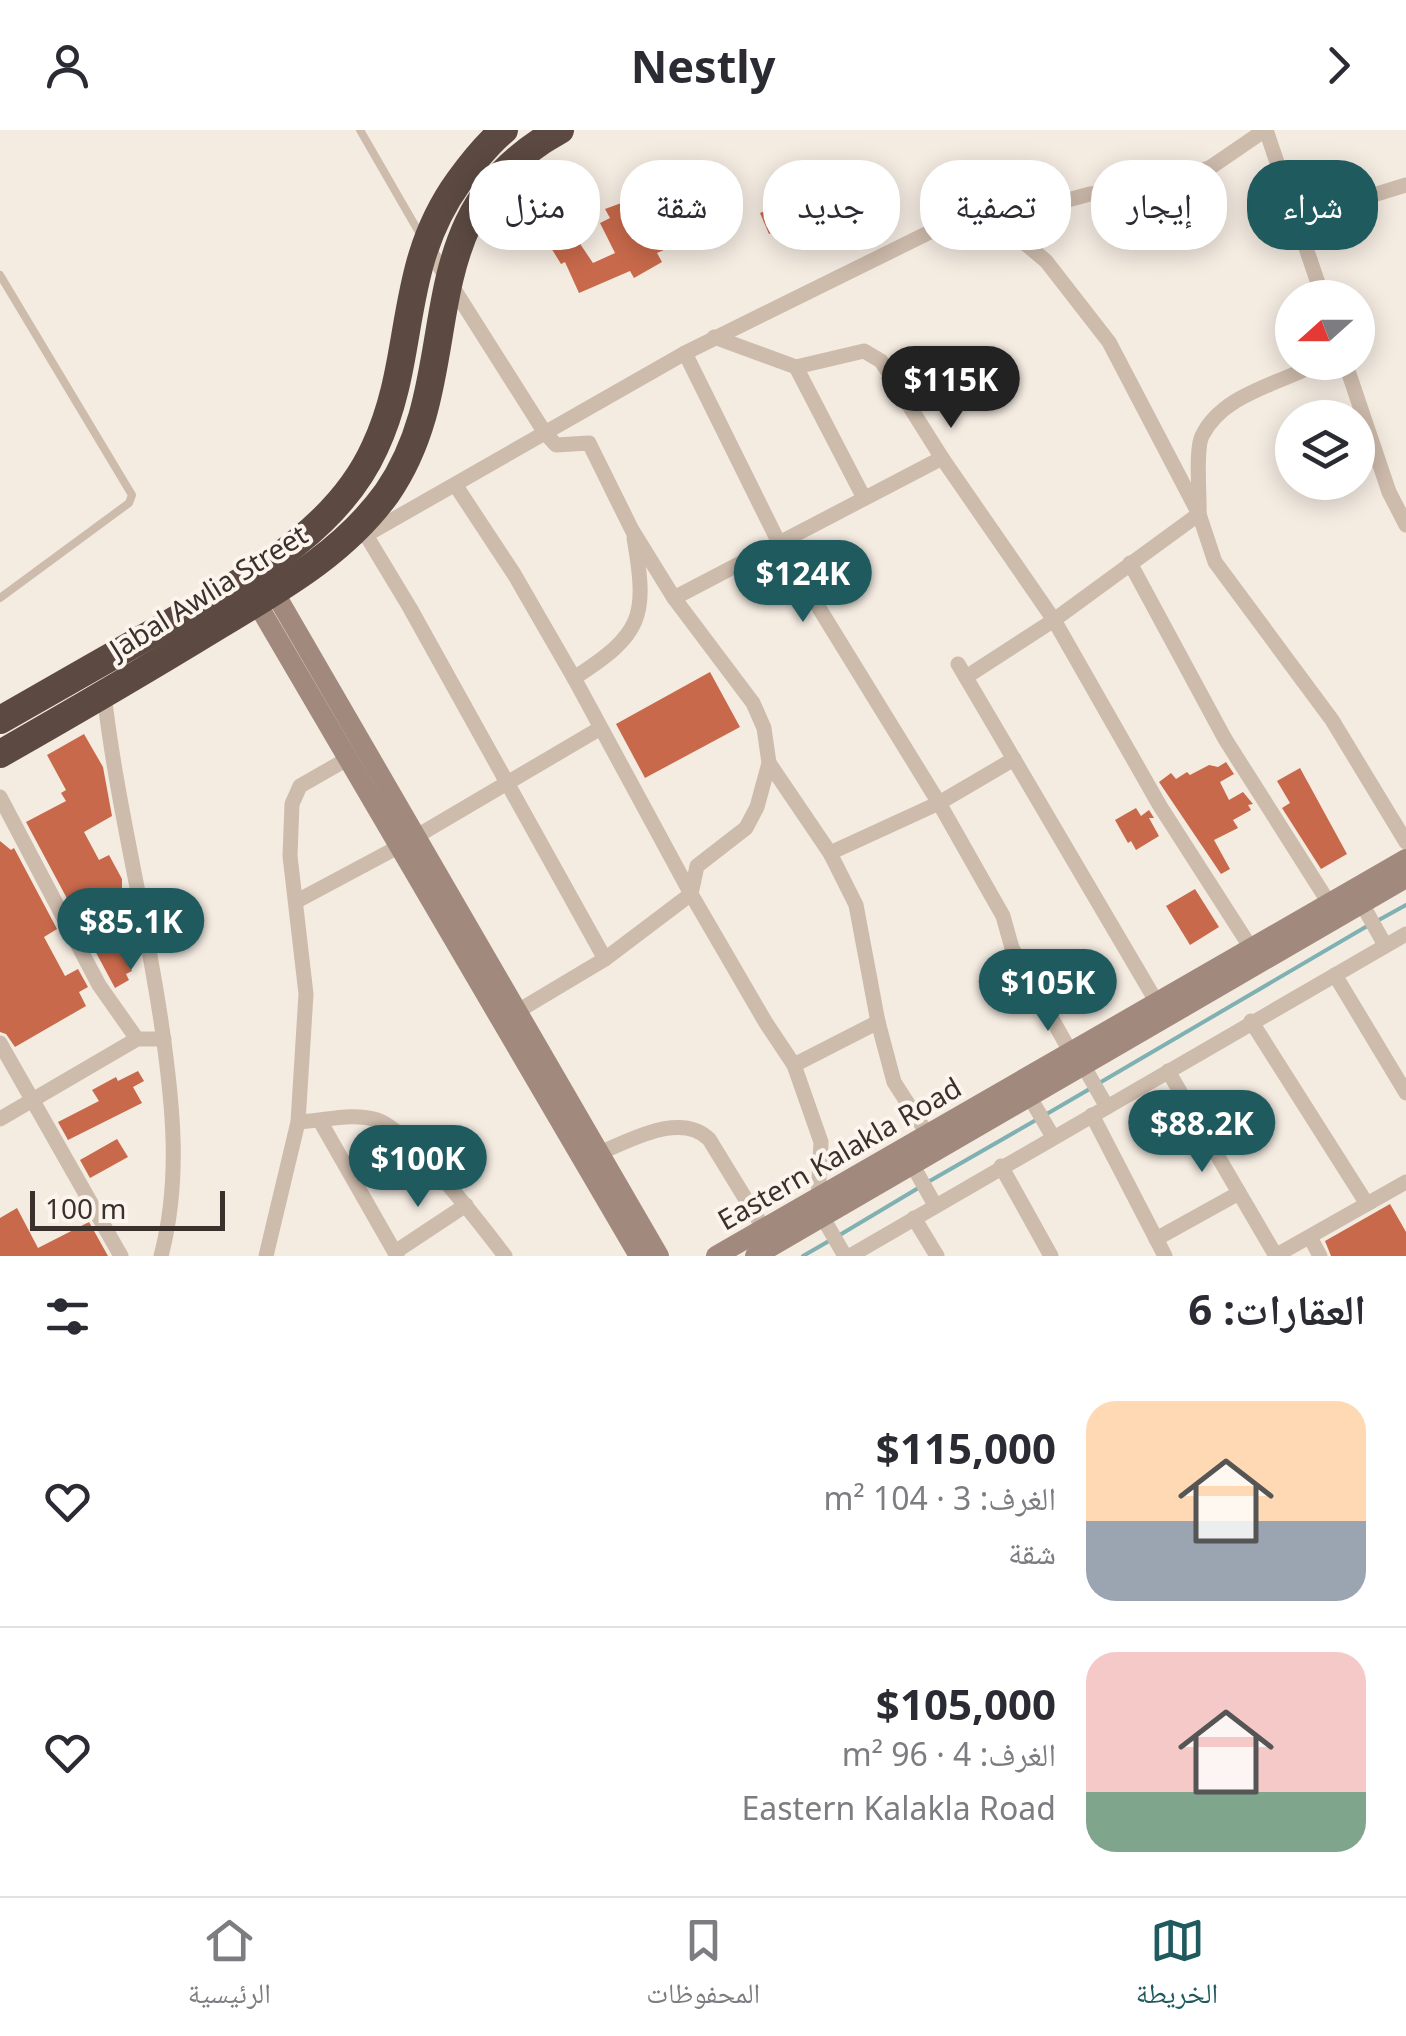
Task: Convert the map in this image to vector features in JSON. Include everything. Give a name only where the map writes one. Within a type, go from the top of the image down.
[{"type":"highway","name":"Jabal Awlia Street","points":[[0,754],[104,694],[259,586],[299,540],[340,502],[375,448],[398,367],[424,241],[451,192],[504,130]]},
{"type":"highway","name":"Jabal Awlia Street","points":[[0,720],[358,536],[388,491],[418,432],[430,386],[447,280],[464,230],[487,194],[520,158],[560,130]]},
{"type":"street","points":[[1071,199],[1174,182],[1211,167],[1266,130],[1276,160]]},
{"type":"street","points":[[1378,194],[1406,186]]},
{"type":"street","points":[[605,959],[410,608],[358,536],[456,486],[714,337],[920,237]]},
{"type":"street","points":[[424,241],[545,433],[556,445],[589,443],[632,530],[674,598],[753,703],[764,728],[769,763],[757,807],[746,828],[697,866],[692,894],[605,959],[518,1011]]},
{"type":"street","points":[[1032,250],[1109,342],[1200,514],[1215,562],[1332,720],[1406,842]]},
{"type":"street","points":[[1307,250],[1317,280]]},
{"type":"street","points":[[714,337],[796,367],[864,351],[874,354],[1054,620],[1160,806],[1251,948]]},
{"type":"street","points":[[685,353],[779,543],[939,803],[1003,916],[1012,948],[1076,1058],[1164,1256]]},
{"type":"street","points":[[796,367],[864,498]]},
{"type":"street","points":[[1200,514],[1200,438],[1216,417],[1242,397],[1280,380]]},
{"type":"street","points":[[1351,380],[1389,492],[1406,525]]},
{"type":"street","points":[[674,598],[942,458]]},
{"type":"street","points":[[456,486],[514,574],[692,894],[794,1066],[821,1142],[820,1209],[848,1256],[1406,934]]},
{"type":"street","points":[[1156,1001],[962,670],[1054,620],[1200,514]]},
{"type":"street","points":[[574,678],[620,644],[636,623],[641,581],[632,530]]},
{"type":"street","points":[[1130,563],[1225,739],[1328,903]]},
{"type":"street","points":[[259,586],[349,758],[518,1011],[659,1256]]},
{"type":"street","points":[[259,586],[408,841],[639,1256]]},
{"type":"street","points":[[104,694],[164,1040],[175,1135],[172,1216],[161,1256]]},
{"type":"street","points":[[297,901],[507,785],[599,729]]},
{"type":"street","points":[[266,1256],[298,1122],[306,994],[290,856],[294,794],[300,786],[349,758]]},
{"type":"street","points":[[830,853],[939,803],[1014,759]]},
{"type":"street","points":[[769,763],[830,853],[856,905],[878,1022],[894,1082],[928,1134]]},
{"type":"street","points":[[0,798],[98,985],[137,1039]]},
{"type":"street","name":"Eastern Kalakla Road","points":[[820,1209],[914,1166],[1030,1096],[1156,1001],[1406,859]]},
{"type":"street","name":"Eastern Kalakla Road","points":[[755,1256],[928,1134],[1406,878]]},
{"type":"street","points":[[1362,904],[1385,945]]},
{"type":"street","points":[[1334,975],[1406,1093]]},
{"type":"street","points":[[1252,1021],[1366,1204]]},
{"type":"street","points":[[794,1066],[878,1022]]},
{"type":"street","points":[[0,1119],[137,1039],[164,1040]]},
{"type":"street","points":[[0,1043],[121,1256]]},
{"type":"street","points":[[1168,1071],[1276,1256],[1366,1204],[1404,1188]]},
{"type":"street","points":[[1030,1096],[1053,1136]]},
{"type":"street","points":[[298,1122],[362,1116],[382,1121],[466,1205],[505,1256]]},
{"type":"street","points":[[320,1121],[396,1254],[466,1205]]},
{"type":"street","points":[[599,1153],[665,1128],[701,1131],[775,1243]]},
{"type":"street","points":[[914,1166],[935,1205]]},
{"type":"street","points":[[1001,1166],[1051,1256]]},
{"type":"street","points":[[1156,1239],[1239,1193]]},
{"type":"street","points":[[914,1218],[937,1256]]},
{"type":"street","points":[[271,1236],[284,1256]]},
{"type":"street","points":[[1310,1237],[1320,1256]]},
{"type":"street","name":"Eastern Kalakla Road","points":[[716,1256],[775,1243]]},
{"type":"lane","points":[[360,130],[424,241]]},
{"type":"lane","points":[[0,274],[132,495],[129,503],[0,598]]},
{"type":"building","points":[[620,204],[620,250],[664,250],[657,253],[662,262],[634,278],[630,271],[579,293],[565,262],[561,264],[552,250],[584,250],[593,263],[615,253],[600,223],[610,218],[605,209]]},
{"type":"building","points":[[710,672],[740,727],[645,778],[616,724]]},
{"type":"building","points":[[84,734],[103,767],[112,816],[84,832],[99,860],[109,855],[122,879],[122,897],[94,913],[109,941],[124,933],[130,944],[120,950],[132,971],[126,974],[129,980],[115,988],[26,822],[66,801],[61,793],[66,790],[47,755]]},
{"type":"building","points":[[1226,762],[1234,774],[1220,782],[1229,800],[1243,792],[1253,804],[1248,805],[1251,810],[1233,820],[1238,828],[1214,840],[1230,869],[1221,874],[1159,782],[1171,773],[1176,779],[1187,772],[1190,775]]},
{"type":"building","points":[[1300,768],[1347,854],[1321,869],[1282,808],[1290,803],[1277,781]]},
{"type":"building","points":[[1136,808],[1141,816],[1149,810],[1159,836],[1136,850],[1115,820]]},
{"type":"building","points":[[0,841],[11,850],[14,848],[57,929],[44,937],[65,976],[78,969],[88,987],[79,992],[86,1006],[15,1047],[0,1032]]},
{"type":"building","points":[[1195,889],[1219,927],[1190,945],[1166,906]]},
{"type":"building","points":[[138,1071],[144,1081],[133,1087],[142,1103],[68,1140],[58,1122],[99,1101],[92,1090]]},
{"type":"building","points":[[117,1139],[128,1157],[90,1178],[80,1160]]},
{"type":"building","points":[[1390,1204],[1406,1232],[1406,1256],[1331,1256],[1325,1241]]},
{"type":"building","points":[[17,1208],[38,1248],[89,1222],[108,1256],[0,1256],[0,1218]]},
{"type":"waterway","points":[[1377,921],[1406,905]]},
{"type":"waterway","points":[[1101,1082],[1369,925]]},
{"type":"waterway","points":[[1045,1115],[1093,1087]]},
{"type":"waterway","points":[[928,1182],[1036,1120]]},
{"type":"waterway","points":[[838,1236],[920,1187]]},
{"type":"waterway","points":[[803,1256],[829,1241]]}]
